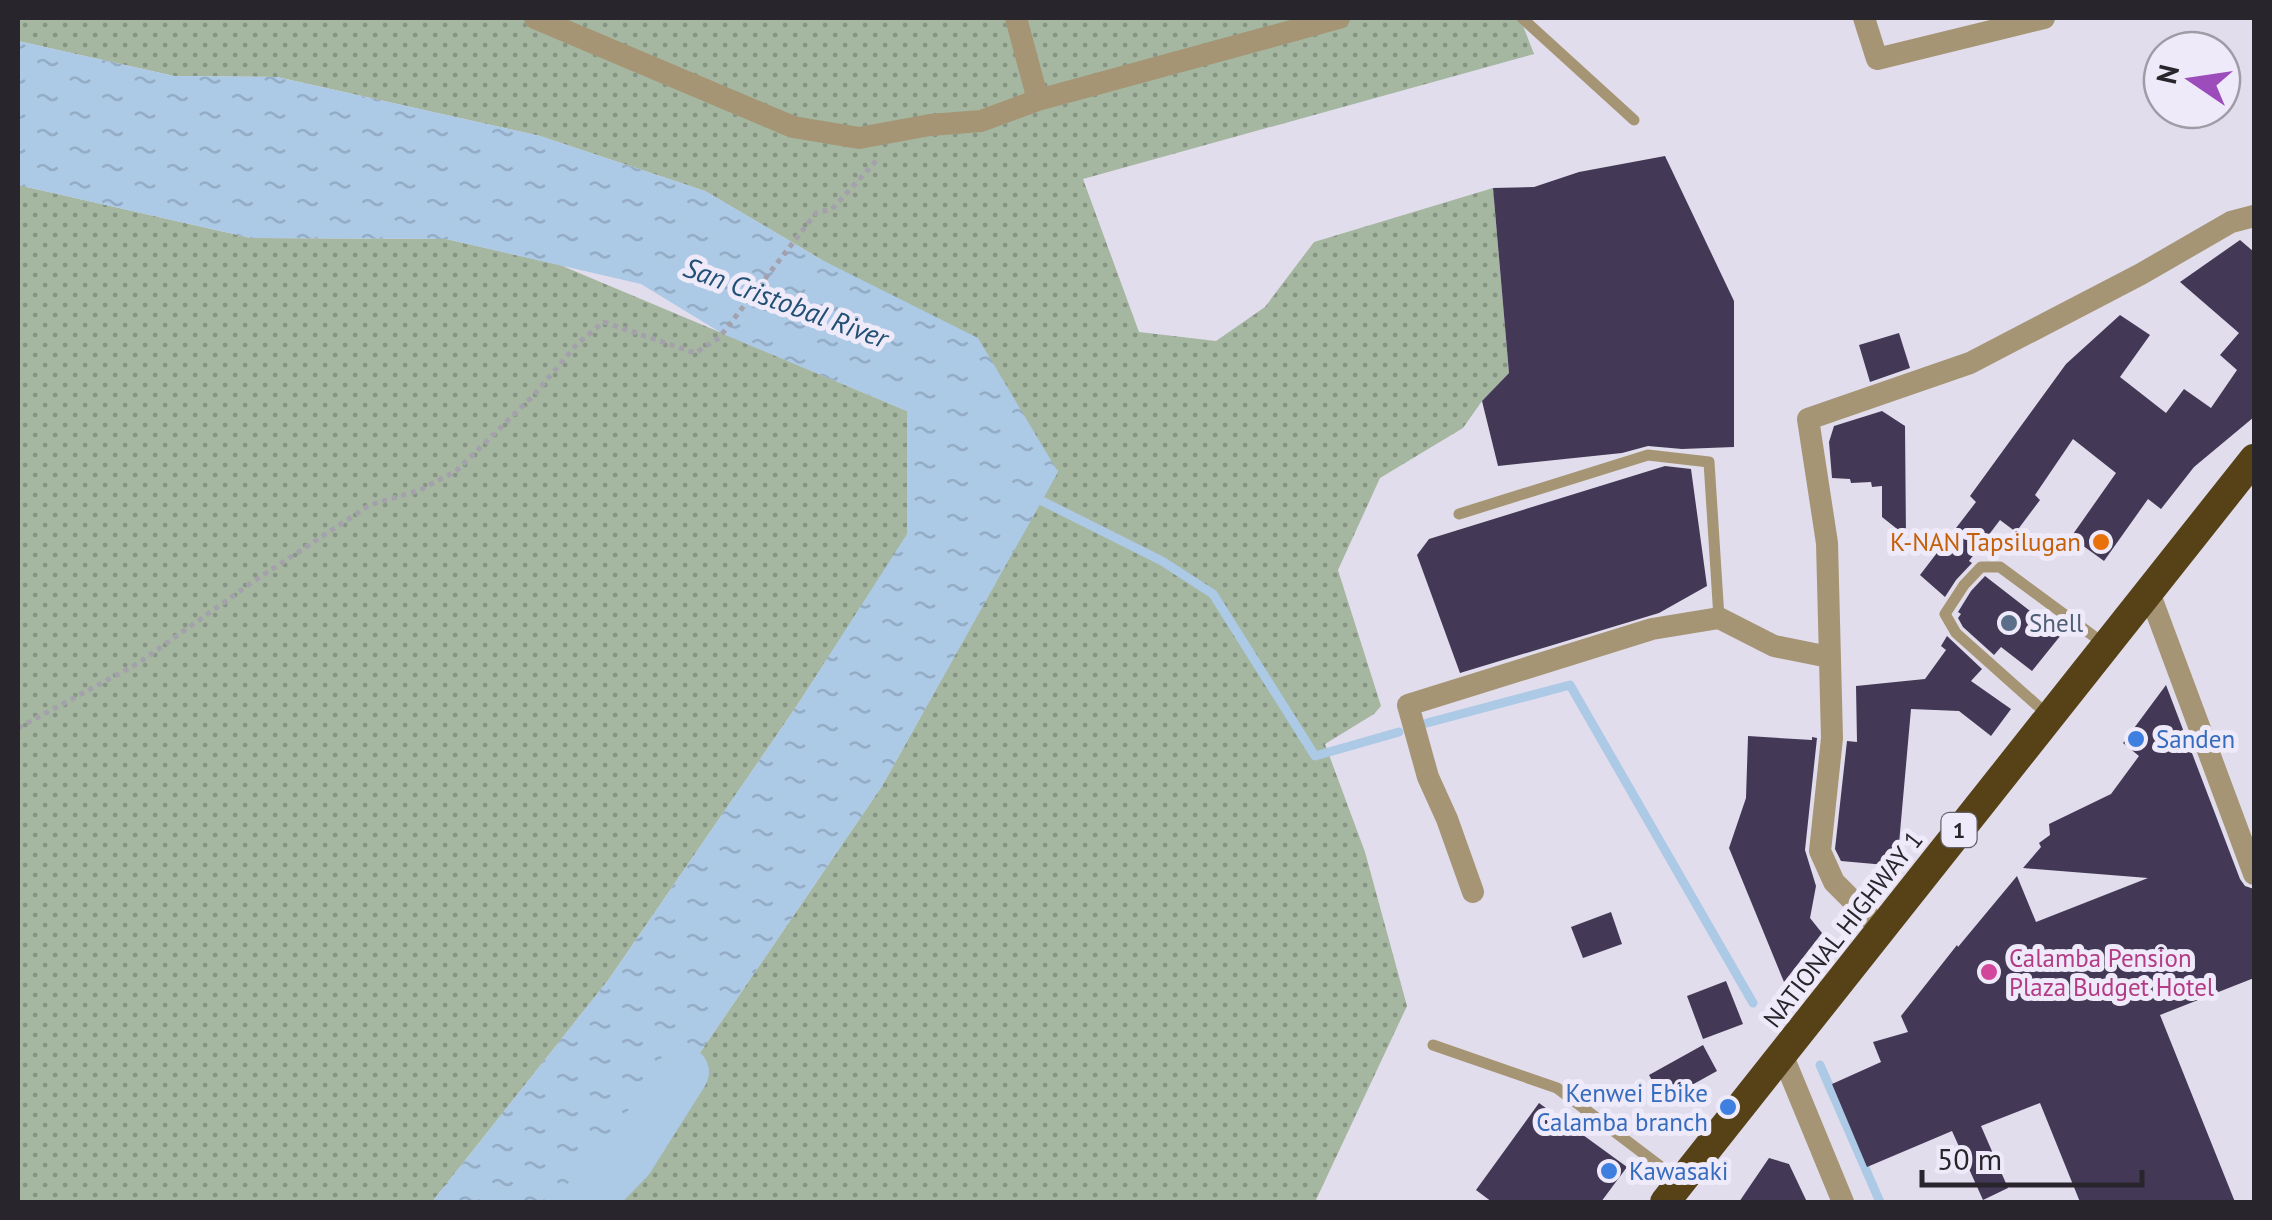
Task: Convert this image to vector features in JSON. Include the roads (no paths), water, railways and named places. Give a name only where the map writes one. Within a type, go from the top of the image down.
[{"type":"highway","name":"NATIONAL HIGHWAY 1","points":[[1673,1192],[2254,459]]},
{"type":"street","points":[[534,18],[793,127],[859,138],[930,125],[981,121],[1038,100],[1339,18]]},
{"type":"street","points":[[1016,18],[1038,100]]},
{"type":"street","points":[[1864,18],[1877,58],[2044,18]]},
{"type":"street","points":[[1881,929],[1834,882],[1820,851],[1832,738],[1830,656],[1826,543],[1808,419],[1970,363],[2231,222],[2254,216]]},
{"type":"street","points":[[2149,592],[2254,874]]},
{"type":"street","points":[[1473,892],[1428,778],[1408,705],[1652,629],[1719,618],[1774,646],[1830,656]]},
{"type":"street","points":[[1782,1054],[1843,1202]]},
{"type":"lane","points":[[1522,18],[1634,120]]},
{"type":"lane","points":[[1458,514],[1648,455],[1708,462],[1719,618]]},
{"type":"lane","points":[[2050,717],[1956,634],[1945,614],[1964,584],[1980,568],[2000,567],[2107,645]]},
{"type":"lane","points":[[1433,1045],[1557,1088],[1673,1192]]},
{"type":"water","points":[[18,41],[174,76],[277,77],[540,136],[705,191],[822,260],[978,338],[1058,472],[882,786],[598,1202],[432,1202],[609,979],[798,704],[907,534],[907,411],[723,334],[641,284],[446,239],[251,238],[18,185]]},
{"type":"waterway","points":[[1034,497],[1162,561],[1213,594],[1315,756],[1399,732]]},
{"type":"waterway","points":[[1427,723],[1570,685],[1753,1003]]},
{"type":"waterway","points":[[1820,1065],[1880,1202]]},
{"type":"waterway","name":"San Cristobal River","points":[[586,1202],[628,1159],[683,1072]]},
{"type":"place","name":"K-NAN Tapsilugan","points":[[2101,542]]},
{"type":"place","name":"Shell","points":[[2009,623]]},
{"type":"place","name":"Sanden","points":[[2136,739]]},
{"type":"place","name":"Calamba Pension Plaza Budget Hotel","points":[[1989,972]]},
{"type":"place","name":"Kenwei Ebike Calamba branch","points":[[1728,1107]]},
{"type":"place","name":"Kawasaki","points":[[1609,1171]]}]
